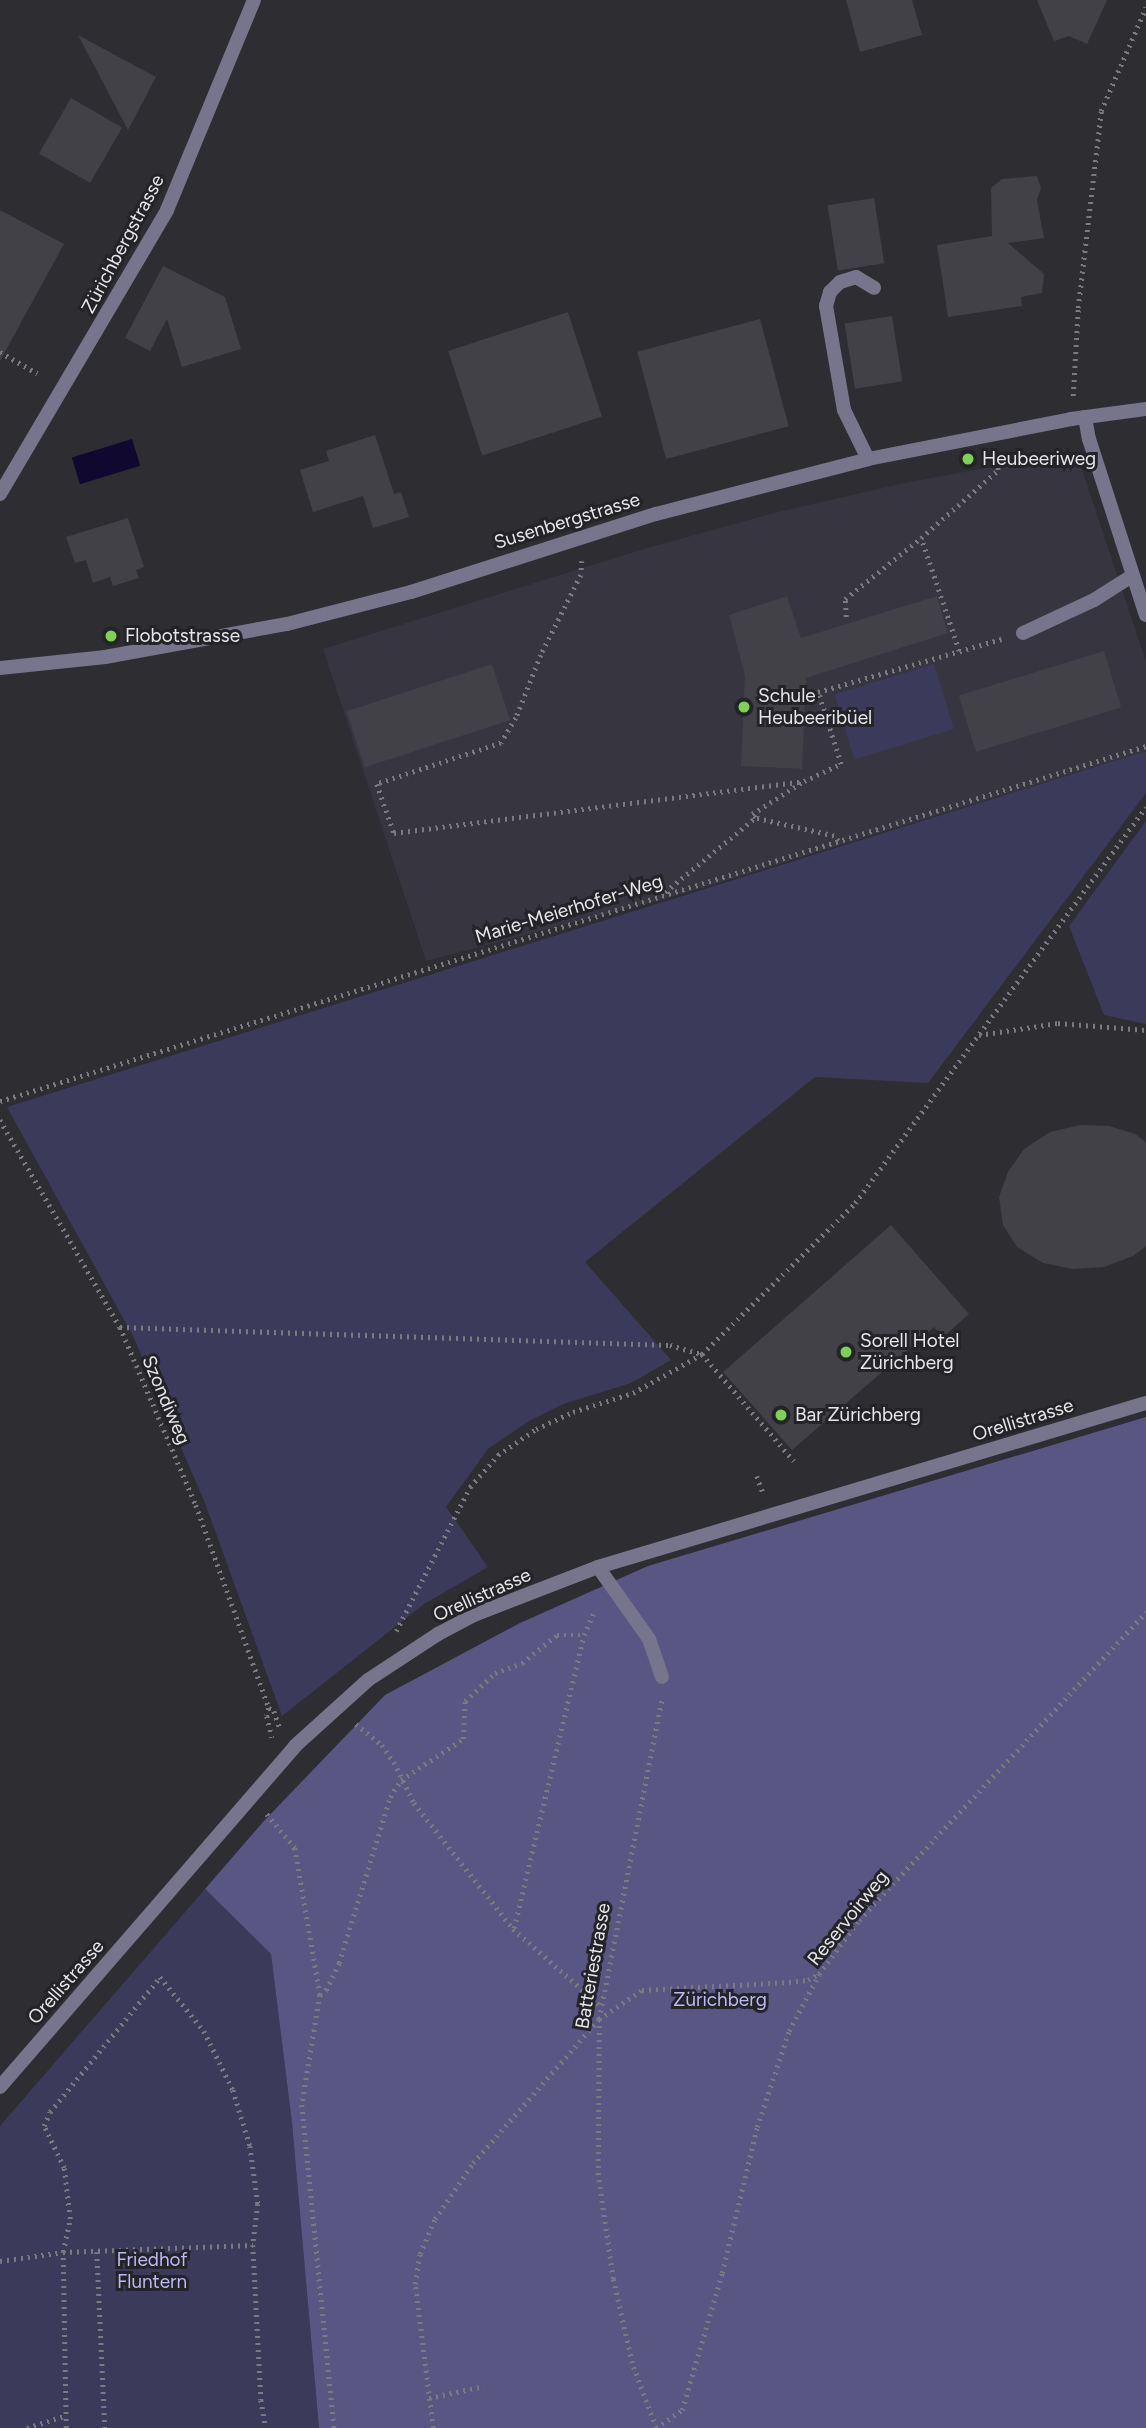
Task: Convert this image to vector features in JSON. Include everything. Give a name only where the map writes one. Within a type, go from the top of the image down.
[{"type":"street","name":"Zürichbergstrasse","points":[[0,494],[167,210],[254,0]]},
{"type":"street","points":[[867,459],[844,410],[826,306],[830,292],[841,282],[856,277],[874,288]]},
{"type":"street","name":"Susenbergstrasse","points":[[0,668],[105,657],[287,624],[411,592],[656,514],[867,459],[1085,417],[1146,409]]},
{"type":"street","points":[[1085,417],[1089,439],[1146,615]]},
{"type":"street","points":[[1023,633],[1094,600],[1132,576]]},
{"type":"street","name":"Orellistrasse","points":[[0,2087],[295,1746],[337,1707],[389,1665],[438,1634],[474,1615],[598,1567],[1146,1403]]},
{"type":"street","points":[[598,1567],[649,1639],[662,1677]]},
{"type":"path","points":[[1074,401],[1078,308],[1101,111],[1146,7]]},
{"type":"path","points":[[0,352],[37,373]]},
{"type":"path","points":[[846,617],[845,599],[921,538],[998,470],[996,456]]},
{"type":"path","points":[[921,538],[959,651]]},
{"type":"path","points":[[582,560],[581,575],[541,655],[516,718],[501,743],[377,784],[394,833],[804,780]]},
{"type":"path","points":[[755,818],[752,814],[804,780],[841,764],[818,692],[1023,633]]},
{"type":"path","name":"Marie-Meierhofer-Weg","points":[[0,1101],[1146,746]]},
{"type":"path","points":[[393,1637],[470,1487],[498,1455],[536,1429],[573,1412],[633,1393],[702,1354],[855,1203],[1146,807]]},
{"type":"path","points":[[755,818],[834,836],[838,841]]},
{"type":"path","points":[[662,895],[755,818]]},
{"type":"path","points":[[978,1035],[1058,1023],[1146,1030]]},
{"type":"path","name":"Szondiweg","points":[[0,1120],[120,1327],[196,1505],[269,1708],[267,1716],[273,1741]]},
{"type":"path","points":[[120,1327],[670,1345],[702,1354],[794,1461]]},
{"type":"path","name":"Reservoirweg","points":[[656,2428],[682,2410],[722,2273],[757,2127],[789,2031],[819,1974],[859,1920],[1146,1612]]},
{"type":"path","points":[[513,1929],[584,1635],[593,1614]]},
{"type":"path","points":[[320,1995],[326,1990],[339,1963],[390,1797],[401,1780],[463,1740],[466,1701],[495,1674],[522,1663],[557,1635],[584,1635]]},
{"type":"path","name":"Batteriestrasse","points":[[656,2428],[632,2363],[614,2279],[598,2175],[599,2019],[660,1716],[662,1677]]},
{"type":"path","name":"Szondiweg","points":[[269,1708],[274,1711],[280,1728]]},
{"type":"path","points":[[348,1718],[382,1745],[394,1762],[401,1780],[445,1845],[513,1929],[601,2006]]},
{"type":"path","points":[[264,1811],[295,1848],[320,1995],[302,2105],[334,2428]]},
{"type":"path","points":[[433,2428],[415,2284],[420,2254],[435,2219],[473,2163],[599,2019],[642,1990],[789,1982],[807,1980],[819,1974]]},
{"type":"path","points":[[66,2428],[63,2252],[70,2218],[64,2168],[44,2126],[50,2112],[160,1977],[204,2031],[233,2090],[250,2147],[258,2204],[253,2245],[261,2400],[266,2428]]},
{"type":"path","points":[[0,2261],[63,2252],[253,2245]]},
{"type":"path","points":[[97,2252],[105,2428]]},
{"type":"path","points":[[429,2398],[484,2386]]},
{"type":"path","points":[[27,2428],[65,2416]]},
{"type":"shaded area","points":[[132,439],[140,466],[80,484],[72,457]]},
{"type":"shaded area","name":"Schule Heubeeribüel","points":[[1067,453],[1078,458],[1146,662],[1146,751],[683,894],[426,961],[323,649],[644,549],[774,513],[909,482]]},
{"type":"green space","points":[[934,664],[954,729],[854,759],[835,694]]},
{"type":"green space","points":[[1146,751],[1146,793],[928,1083],[815,1077],[585,1262],[671,1360],[631,1383],[563,1404],[529,1421],[488,1449],[446,1507],[488,1567],[424,1604],[282,1716],[205,1503],[133,1336],[7,1107]]},
{"type":"green space","points":[[1146,821],[1146,1024],[1104,1015],[1069,926]]},
{"type":"green space","name":"Zürichberg","points":[[1146,1417],[1146,2428],[319,2428],[292,2123],[271,1954],[205,1889],[263,1822],[385,1695],[520,1623],[648,1566]]},
{"type":"green space","name":"Friedhof Fluntern","points":[[205,1889],[271,1954],[292,2123],[319,2428],[0,2428],[0,2126]]},
{"type":"building","points":[[846,0],[912,0],[922,35],[860,52]]},
{"type":"building","points":[[1037,0],[1107,0],[1087,44],[1069,36],[1054,41]]},
{"type":"building","points":[[78,35],[156,77],[128,130]]},
{"type":"building","points":[[71,98],[122,128],[90,183],[39,153]]},
{"type":"building","points":[[1037,176],[1041,188],[1037,200],[1044,238],[1008,243],[1044,274],[1042,293],[1021,297],[1022,306],[948,317],[937,245],[992,236],[991,188],[1002,179]]},
{"type":"building","points":[[874,198],[884,263],[838,271],[828,205]]},
{"type":"building","points":[[0,210],[64,244],[0,361]]},
{"type":"building","points":[[163,266],[225,297],[241,349],[182,367],[167,319],[150,351],[125,338]]},
{"type":"building","points":[[568,312],[602,417],[482,456],[448,351]]},
{"type":"building","points":[[892,316],[902,381],[855,389],[845,324]]},
{"type":"building","points":[[760,319],[789,426],[666,459],[637,352]]},
{"type":"building","points":[[375,435],[394,494],[401,492],[409,517],[373,528],[363,496],[313,512],[300,470],[329,461],[326,451]]},
{"type":"building","points":[[128,518],[144,567],[136,570],[139,578],[113,586],[110,577],[93,583],[86,560],[75,563],[66,537]]},
{"type":"building","points":[[787,596],[801,638],[937,596],[948,633],[806,678],[802,769],[741,766],[745,676],[729,615]]},
{"type":"building","points":[[1104,651],[1121,707],[976,752],[959,695]]},
{"type":"building","points":[[492,664],[510,720],[365,767],[346,711]]},
{"type":"building","points":[[1080,1125],[1109,1126],[1135,1134],[1146,1142],[1146,1246],[1133,1256],[1104,1267],[1073,1269],[1043,1263],[1017,1247],[1003,1225],[999,1197],[1008,1172],[1024,1149],[1050,1132]]},
{"type":"building","points":[[891,1225],[969,1314],[943,1337],[934,1327],[792,1450],[723,1372]]},
{"type":"place","name":"Heubeeriweg","points":[[968,459]]},
{"type":"place","name":"Flobotstrasse","points":[[111,636]]},
{"type":"place","name":"Schule Heubeeribüel","points":[[744,707]]},
{"type":"place","name":"Sorell Hotel Zürichberg","points":[[846,1352]]},
{"type":"place","name":"Bar Zürichberg","points":[[781,1415]]}]
